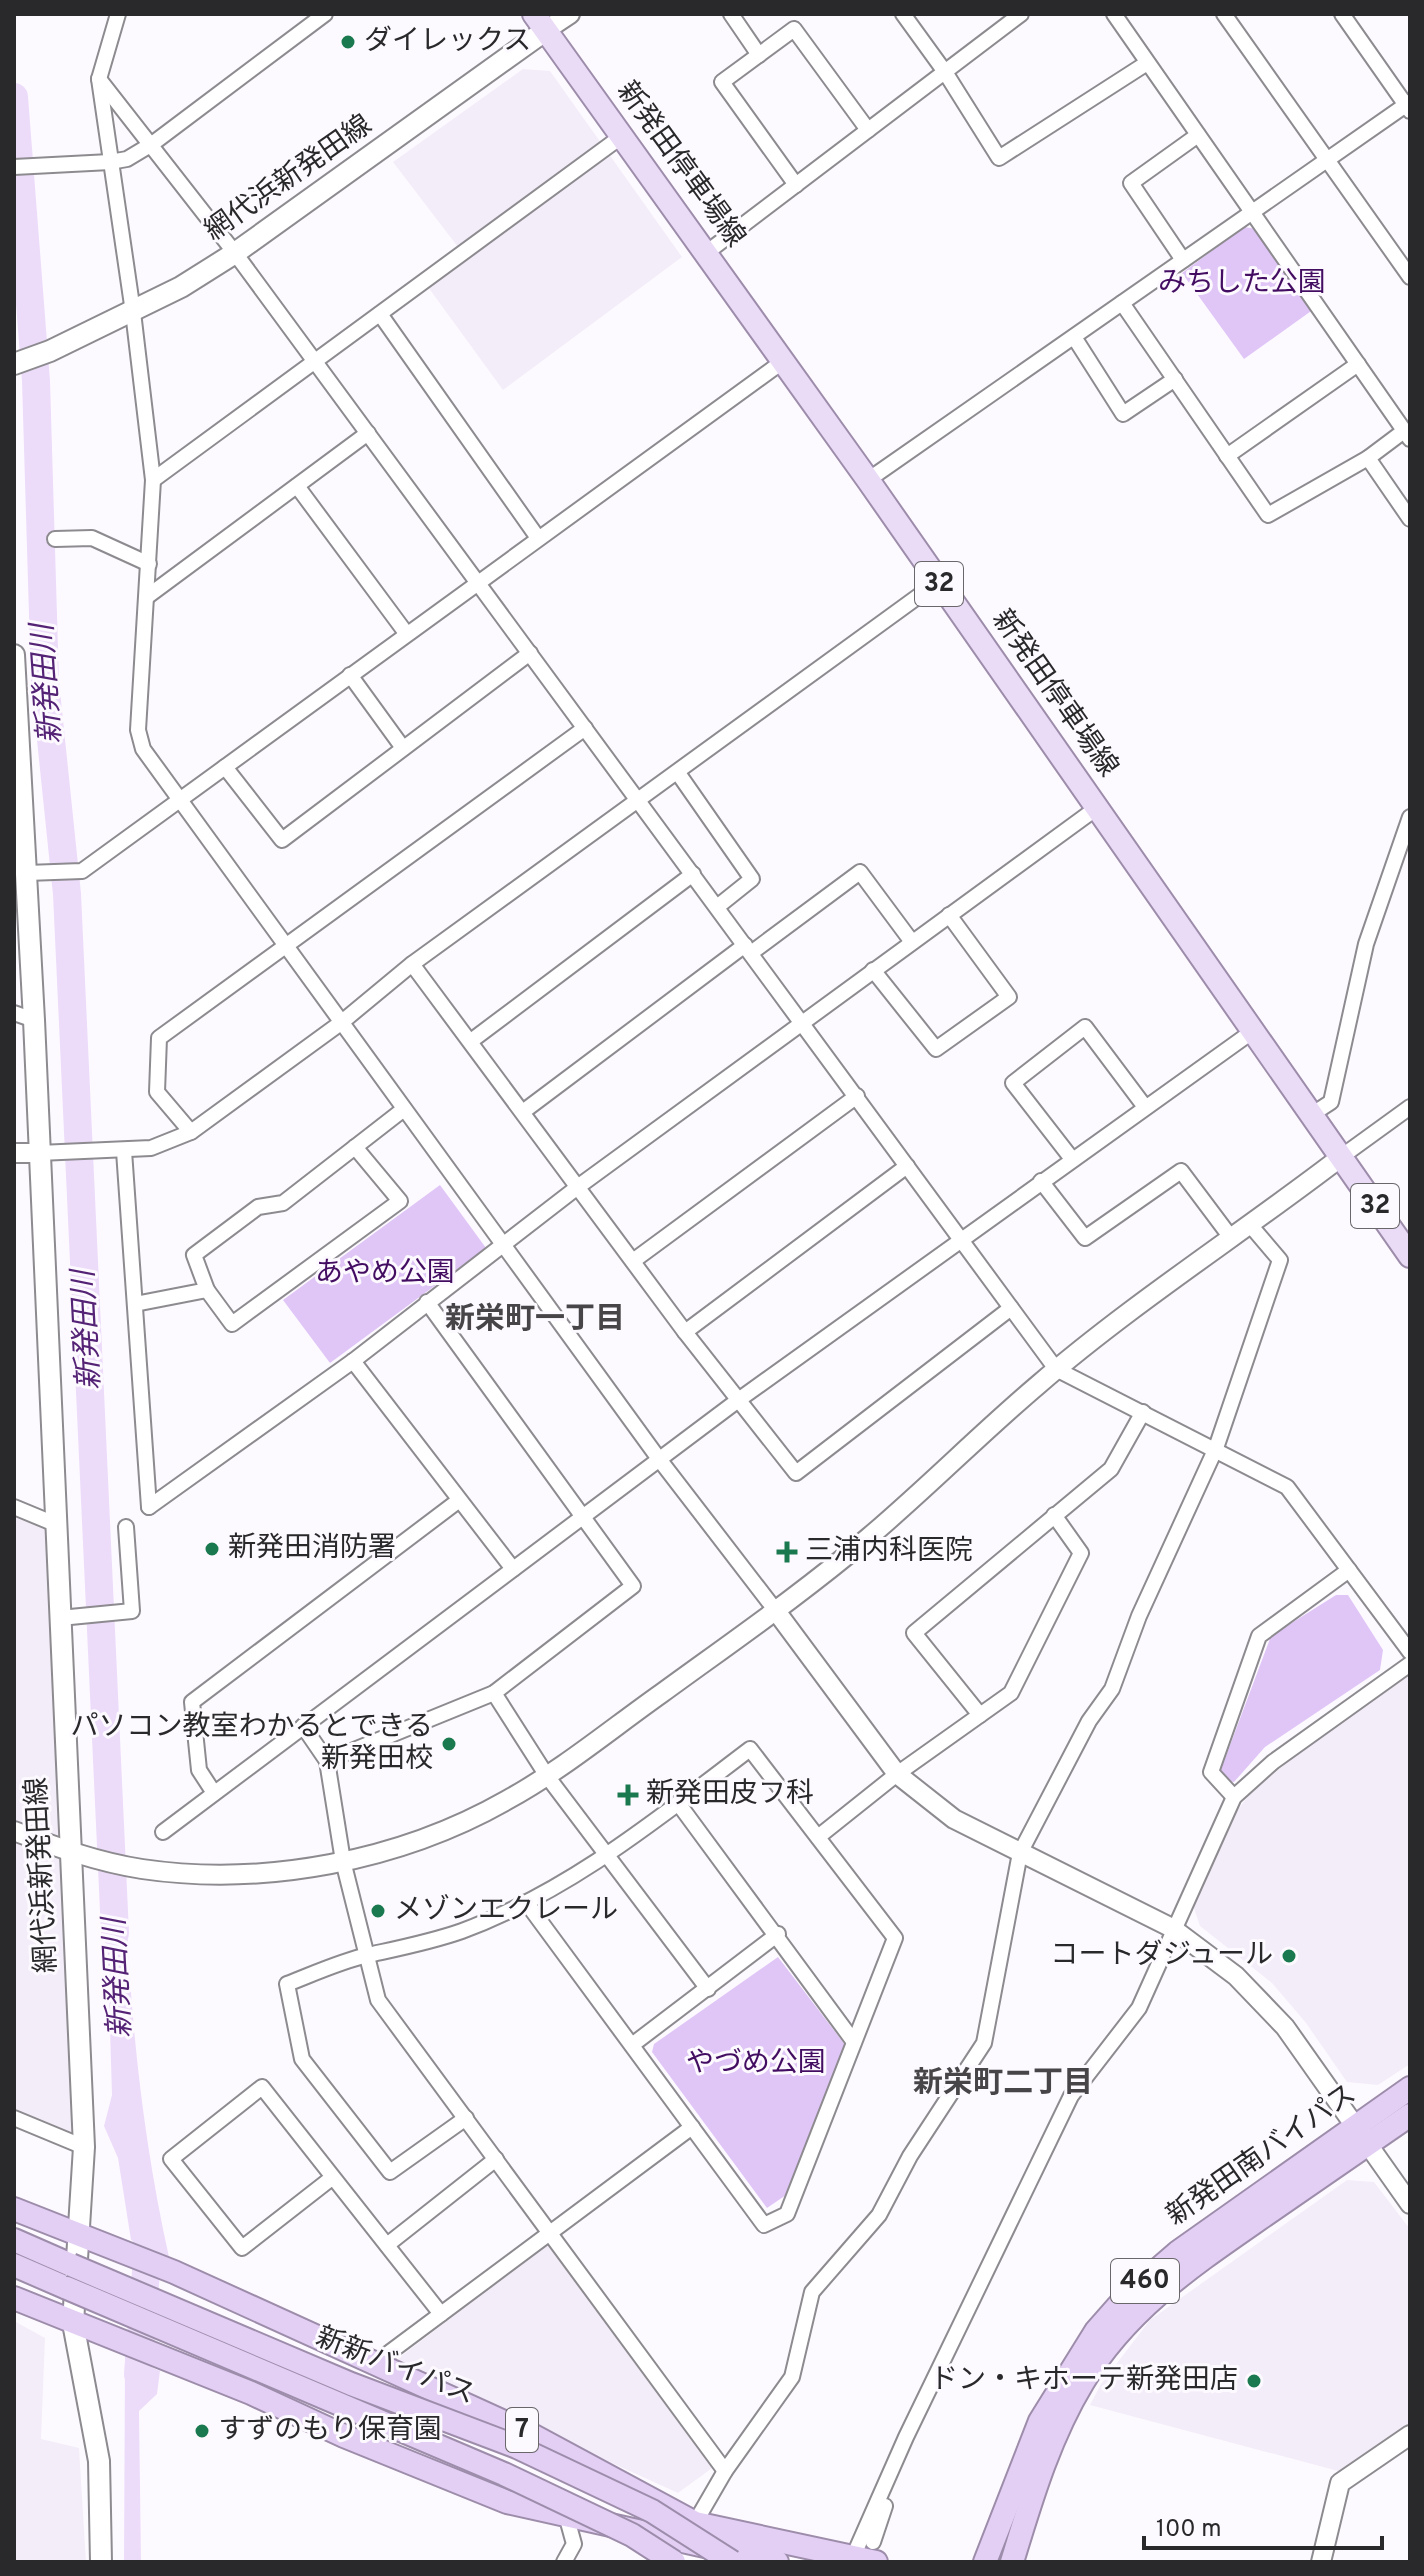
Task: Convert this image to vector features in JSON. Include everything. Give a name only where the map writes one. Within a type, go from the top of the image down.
[{"type":"highway","name":"新発田南バイパス","points":[[1012,2562],[1043,2464],[1084,2380],[1111,2341],[1142,2307],[1180,2274],[1362,2135],[1410,2088]]},
{"type":"highway","name":"新発田南バイパス","points":[[985,2562],[1040,2421],[1096,2331],[1126,2297],[1178,2252],[1362,2135],[1410,2115]]},
{"type":"highway","name":"7","points":[[14,2209],[174,2272],[528,2433],[689,2532],[777,2562]]},
{"type":"highway","name":"新新バイパス","points":[[14,2240],[351,2384],[517,2447],[652,2511],[732,2562]]},
{"type":"highway","name":"新新バイパス","points":[[14,2265],[504,2474],[632,2535],[674,2562]]},
{"type":"highway","name":"7","points":[[14,2298],[507,2502],[566,2515],[853,2557],[874,2552]]},
{"type":"main road","name":"新発田停車場線","points":[[540,22],[868,480],[1410,1256]]},
{"type":"main road","name":"網代浜新発田線","points":[[16,363],[50,351],[133,312],[235,253],[540,22]]},
{"type":"main road","name":"網代浜新発田線","points":[[14,655],[34,1020],[48,1152],[55,1524],[84,2147],[73,2323],[99,2461],[101,2562]]},
{"type":"street","points":[[118,14],[99,79],[133,312],[153,480],[138,730],[143,749],[659,1459],[897,1774],[954,1819],[1172,1928],[1257,1996],[1285,2027],[1410,2204]]},
{"type":"street","points":[[14,167],[127,159],[152,144],[325,14]]},
{"type":"street","points":[[540,22],[570,14]]},
{"type":"street","points":[[731,14],[759,55]]},
{"type":"street","points":[[903,14],[945,72],[999,158],[1147,63]]},
{"type":"street","points":[[706,253],[1021,14]]},
{"type":"street","points":[[1114,14],[1407,435],[1268,515],[1122,303]]},
{"type":"street","points":[[1224,14],[1410,277]]},
{"type":"street","points":[[868,480],[1409,106],[1342,14]]},
{"type":"street","points":[[796,185],[722,82],[794,29],[868,130]]},
{"type":"street","points":[[99,79],[235,253],[803,1021],[1056,1369],[1216,1448],[1287,1487],[1410,1652]]},
{"type":"street","points":[[1183,260],[1131,183],[1198,135]]},
{"type":"street","points":[[153,480],[622,136]]},
{"type":"street","points":[[380,314],[538,538]]},
{"type":"street","points":[[1074,337],[1123,414],[1175,379]]},
{"type":"street","points":[[27,873],[82,871],[782,362]]},
{"type":"street","points":[[1227,456],[1358,364]]},
{"type":"street","points":[[148,596],[368,433]]},
{"type":"street","points":[[1368,458],[1410,519]]},
{"type":"street","points":[[297,486],[406,633]]},
{"type":"street","points":[[55,539],[92,538],[149,564]]},
{"type":"street","points":[[14,1153],[151,1148],[191,1132],[342,1022],[412,964],[938,582]]},
{"type":"street","points":[[225,767],[282,840],[530,653]]},
{"type":"street","points":[[350,675],[403,748]]},
{"type":"street","points":[[191,1132],[157,1092],[159,1038],[585,728]]},
{"type":"street","points":[[678,773],[752,879],[717,907]]},
{"type":"street","points":[[124,1151],[149,1507],[353,1361],[579,1186],[1098,807]]},
{"type":"street","points":[[1311,1115],[1331,1102],[1366,944],[1410,817]]},
{"type":"street","points":[[524,1111],[860,872],[912,942]]},
{"type":"street","points":[[471,1041],[693,874]]},
{"type":"street","points":[[873,970],[936,1049],[1009,997],[949,915]]},
{"type":"street","points":[[412,964],[737,1401],[796,1473],[1011,1308]]},
{"type":"street","points":[[14,1013],[34,1020]]},
{"type":"street","points":[[1072,1159],[1013,1083],[1085,1027],[1145,1107]]},
{"type":"street","points":[[163,1832],[737,1401],[960,1238],[1253,1031]]},
{"type":"street","points":[[633,1261],[857,1096]]},
{"type":"street","points":[[14,1831],[95,1860],[143,1869],[222,1875],[343,1861],[385,1851],[449,1828],[505,1802],[547,1776],[776,1611],[870,1536],[1056,1369],[1410,1107]]},
{"type":"street","points":[[355,1147],[400,1201],[232,1324],[207,1290],[194,1255],[258,1207],[283,1203],[355,1147],[404,1109]]},
{"type":"street","points":[[685,1332],[907,1166]]},
{"type":"street","points":[[1041,1181],[1085,1238],[1181,1171],[1232,1239]]},
{"type":"street","points":[[666,2562],[689,2532],[725,2471],[792,2377],[812,2292],[879,2215],[910,2156],[984,2043],[1020,1853],[1089,1721],[1112,1689],[1139,1616],[1216,1448],[1280,1260],[1251,1226]]},
{"type":"street","points":[[135,1304],[207,1290]]},
{"type":"street","points":[[327,1761],[494,1693],[633,1586],[427,1302]]},
{"type":"street","points":[[353,1361],[513,1569]]},
{"type":"street","points":[[980,1715],[914,1633],[1111,1469],[1143,1412]]},
{"type":"street","points":[[214,1793],[199,1770],[192,1702],[458,1501]]},
{"type":"street","points":[[14,1507],[55,1524]]},
{"type":"street","points":[[818,1837],[897,1774],[1011,1693],[1081,1553],[1054,1515]]},
{"type":"street","points":[[60,1618],[132,1611],[126,1527]]},
{"type":"street","points":[[1234,1797],[1211,1772],[1259,1636],[1349,1570]]},
{"type":"street","points":[[853,2557],[906,2437],[1071,2096],[1139,2008],[1172,1928],[1234,1797],[1273,1762],[1410,1664]]},
{"type":"street","points":[[494,1693],[547,1776],[708,1989]]},
{"type":"street","points":[[303,1726],[327,1761],[343,1861],[378,2000],[725,2471]]},
{"type":"street","points":[[466,2118],[390,2172],[302,2059],[287,1984],[367,1955],[391,1953],[463,1930],[526,1902],[608,1856],[750,1749],[895,1938],[787,2214],[764,2225],[526,1902]]},
{"type":"street","points":[[678,1803],[778,1934],[854,2042]]},
{"type":"street","points":[[632,2045],[778,1934]]},
{"type":"street","points":[[333,2177],[242,2248],[171,2159],[262,2087],[387,2245],[441,2314]]},
{"type":"street","points":[[14,2118],[84,2147]]},
{"type":"street","points":[[374,2364],[692,2127]]},
{"type":"street","points":[[387,2245],[496,2159]]},
{"type":"street","points":[[1321,2562],[1340,2483],[1410,2435]]},
{"type":"street","points":[[874,2552],[906,2437]]},
{"type":"street","points":[[564,2562],[574,2544],[566,2515]]},
{"type":"shaded area","points":[[523,69],[550,71],[682,257],[503,390],[420,276],[458,247],[393,162]]},
{"type":"shaded area","points":[[14,1517],[46,1530],[74,2138],[14,2113]]},
{"type":"shaded area","points":[[1410,1675],[1410,2064],[1378,2085],[1347,2082],[1306,2023],[1272,1983],[1200,1926],[1192,1902],[1231,1819],[1249,1795],[1304,1748]]},
{"type":"shaded area","points":[[1347,2180],[1374,2182],[1410,2229],[1410,2425],[1342,2472],[1090,2405],[1101,2384],[1150,2320]]},
{"type":"shaded area","points":[[550,2243],[719,2463],[678,2493],[392,2363]]},
{"type":"shaded area","points":[[14,2321],[45,2338],[41,2439],[79,2448],[86,2562],[14,2562]]},
{"type":"green space","name":"みちした公園","points":[[1244,227],[1257,229],[1314,309],[1244,359],[1182,273]]},
{"type":"green space","name":"あやめ公園","points":[[440,1185],[486,1248],[330,1363],[283,1300]]},
{"type":"green space","points":[[1336,1595],[1348,1595],[1383,1650],[1380,1670],[1265,1747],[1234,1782],[1225,1781],[1220,1772],[1271,1636]]},
{"type":"green space","name":"やづめ公園","points":[[778,1957],[846,2046],[789,2193],[767,2208],[652,2052],[654,2044]]},
{"type":"water","points":[[106,1896],[126,1899],[139,2079],[169,2257],[131,2240],[118,2158],[104,2126],[112,2095]]},
{"type":"water","points":[[125,2356],[160,2371],[157,2394],[139,2411],[141,2562],[124,2562]]},
{"type":"waterway","name":"新発田川","points":[[14,97],[36,381],[45,682],[67,894],[115,1933]]},
{"type":"waterway","name":"新発田川","points":[[138,2374],[148,2246],[141,2209]]},
{"type":"place","name":"ダイレックス","points":[[348,42]]},
{"type":"place","name":"新発田消防署","points":[[212,1549]]},
{"type":"place","name":"三浦内科医院","points":[[787,1552]]},
{"type":"place","name":"パソコン教室わかるとできる 新発田校","points":[[449,1744]]},
{"type":"place","name":"新発田皮フ科","points":[[628,1795]]},
{"type":"place","name":"メゾンエクレール","points":[[378,1911]]},
{"type":"place","name":"コートダジュール","points":[[1289,1956]]},
{"type":"place","name":"ドン・キホーテ新発田店","points":[[1254,2381]]},
{"type":"place","name":"すずのもり保育園","points":[[202,2431]]},
{"type":"district","name":"新栄町一丁目","points":[[535,1320]]},
{"type":"district","name":"新栄町二丁目","points":[[1003,2084]]}]
